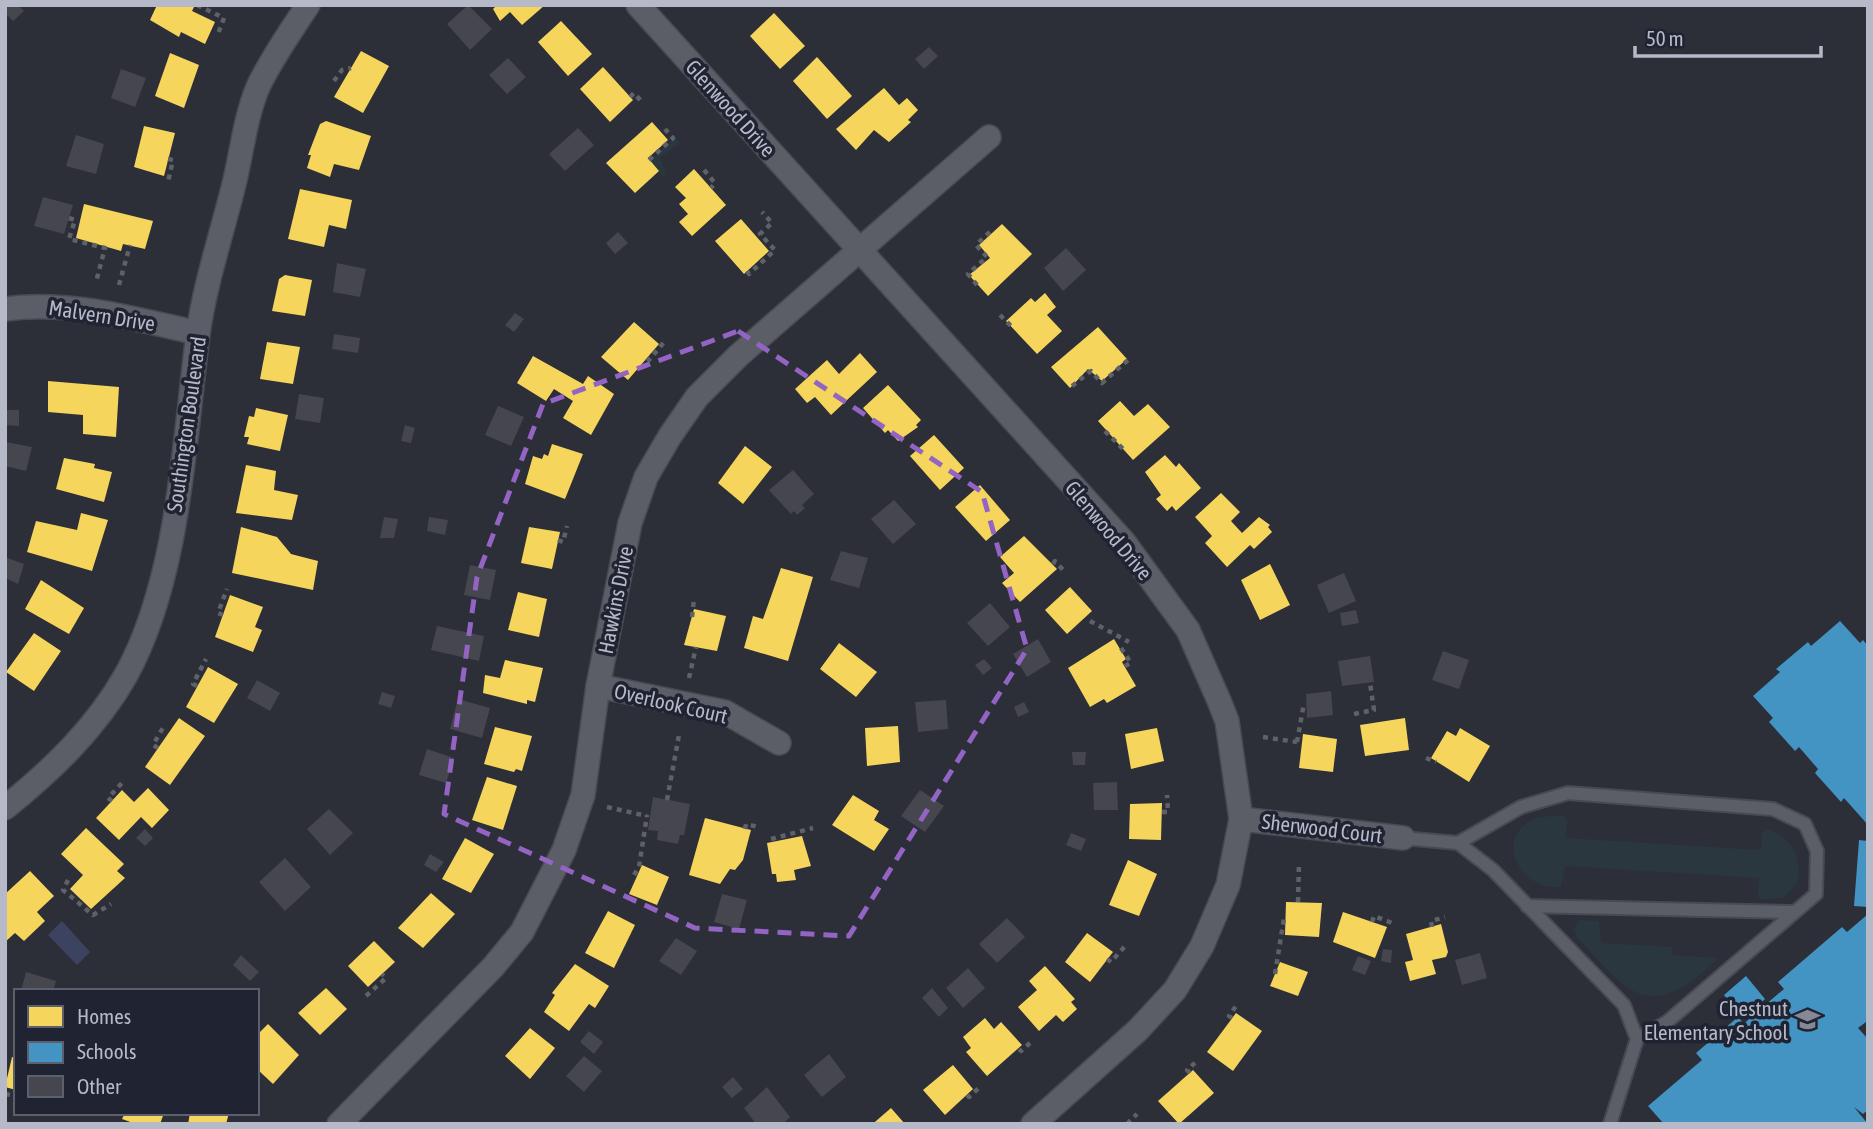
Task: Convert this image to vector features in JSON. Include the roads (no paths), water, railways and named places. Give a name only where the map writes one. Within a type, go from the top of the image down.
[{"type":"street","name":"Southington Boulevard","points":[[5,808],[41,778],[86,732],[125,676],[143,640],[159,595],[169,550],[194,385],[198,332],[258,88],[308,5]]},
{"type":"street","name":"Glenwood Drive","points":[[638,5],[1124,542],[1188,630],[1227,721],[1241,819],[1228,885],[1202,946],[1175,990],[1138,1030],[1033,1124]]},
{"type":"street","name":"Hawkins Drive","points":[[339,1124],[493,967],[522,932],[564,850],[583,794],[598,686],[630,523],[646,477],[670,436],[697,397],[738,356],[989,137]]},
{"type":"street","name":"Malvern Drive","points":[[5,309],[35,305],[88,309],[198,332]]},
{"type":"street","name":"Overlook Court","points":[[598,686],[725,712],[779,743]]},
{"type":"street","name":"Sherwood Court","points":[[1241,819],[1403,838]]},
{"type":"lane","points":[[1458,843],[1521,807],[1568,793],[1773,809],[1805,824],[1817,851],[1816,894],[1667,1022],[1637,1039]]},
{"type":"lane","points":[[1403,838],[1458,843],[1493,870],[1624,1005],[1637,1039],[1610,1124]]},
{"type":"lane","points":[[1527,906],[1793,912]]},
{"type":"water","points":[[62,921],[90,952],[77,965],[48,935]]},
{"type":"place","name":"Chestnut Elementary School","points":[[1808,1020]]}]
